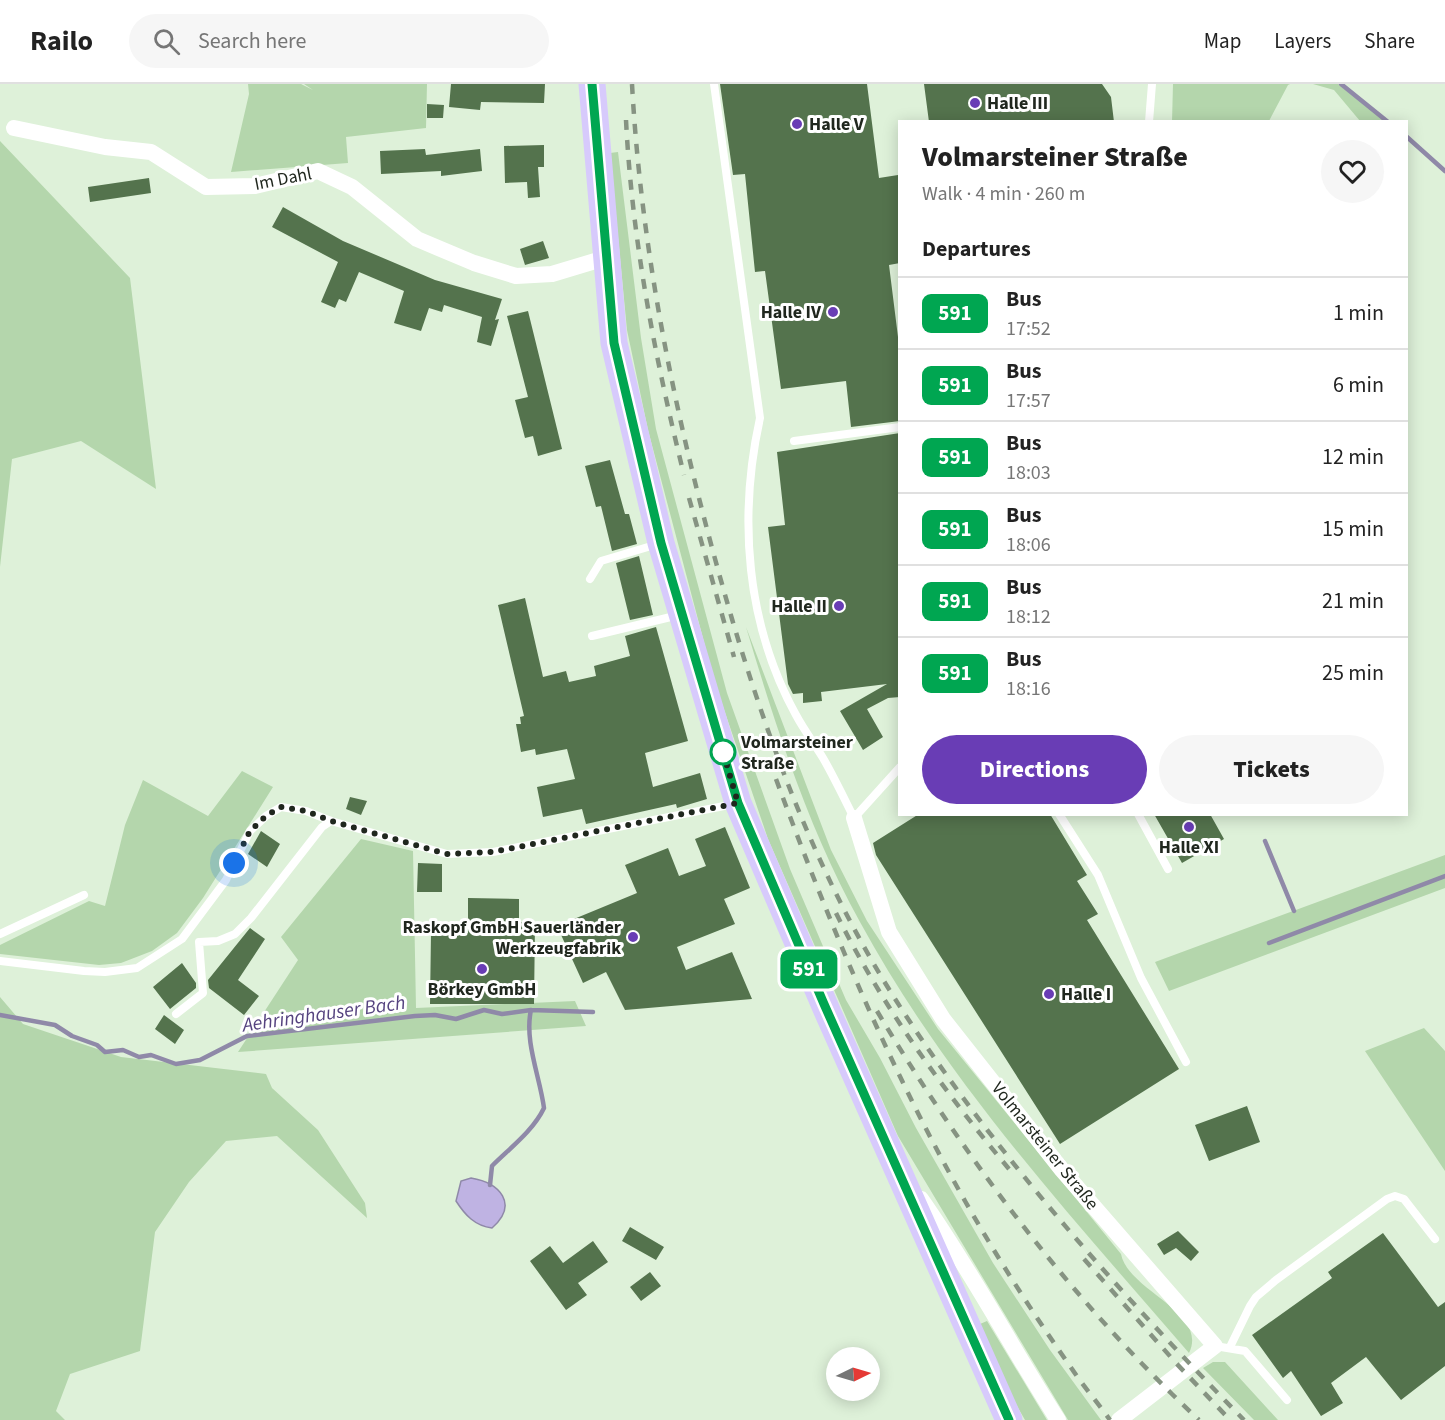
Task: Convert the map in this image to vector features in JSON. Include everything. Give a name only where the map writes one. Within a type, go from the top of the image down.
[{"type":"main road","points":[[592,84],[614,343],[661,543],[738,803],[824,1004],[898,1166],[971,1339],[1009,1420]]},
{"type":"street","name":"Im Dahl","points":[[14,128],[105,147],[151,152],[206,187],[255,186],[318,171],[352,188],[417,240],[474,263],[516,276],[552,274],[605,258]]},
{"type":"street","name":"Volmarsteiner Straße","points":[[854,818],[889,932],[943,1020],[1062,1170],[1223,1346]]},
{"type":"street","points":[[898,1166],[956,1249],[1011,1347],[1058,1420]]},
{"type":"street","points":[[1119,1420],[1223,1346]]},
{"type":"lane","points":[[714,84],[760,418],[752,454],[748,504],[749,564],[757,611],[778,675],[795,715],[823,759],[854,818],[898,769]]},
{"type":"lane","points":[[1149,120],[1152,84]]},
{"type":"lane","points":[[794,441],[898,427]]},
{"type":"lane","points":[[590,579],[601,561],[661,543]]},
{"type":"lane","points":[[592,636],[682,614]]},
{"type":"lane","points":[[0,961],[84,971],[105,972],[137,968],[182,939],[226,880],[250,831],[266,816],[281,807],[306,811],[331,821],[447,854],[493,852],[738,803]]},
{"type":"lane","points":[[1060,816],[1098,875],[1141,978],[1186,1062]]},
{"type":"lane","points":[[1139,816],[1168,868]]},
{"type":"lane","points":[[176,1014],[203,993],[199,942],[218,941],[234,933],[251,918],[322,826],[331,821]]},
{"type":"lane","points":[[0,934],[84,895]]},
{"type":"lane","points":[[1287,1400],[1245,1351],[1223,1346],[1256,1297],[1387,1199],[1395,1196],[1404,1199],[1435,1239]]},
{"type":"green space","points":[[248,84],[301,84],[313,90],[304,84],[427,84],[426,128],[346,137],[348,163],[231,172],[249,94]]},
{"type":"green space","points":[[1173,84],[1290,84],[1270,120],[1172,120]]},
{"type":"green space","points":[[1313,84],[1338,84],[1384,120],[1359,120],[1334,90]]},
{"type":"green space","points":[[0,141],[130,278],[156,489],[81,441],[12,459],[0,567]]},
{"type":"green space","points":[[618,152],[641,338],[656,429],[727,693],[790,869],[846,1000],[880,1058],[916,1128],[993,1263],[1050,1350],[1101,1420],[1068,1420],[898,1136],[768,839],[714,680],[648,430],[627,330],[610,153]]},
{"type":"green space","points":[[746,627],[831,850],[867,921],[938,1029],[1121,1254],[1127,1267],[1137,1279],[1178,1313],[1188,1325],[1192,1338],[1189,1353],[1013,1146],[971,1093],[894,981],[842,887],[809,815],[769,703]]},
{"type":"green space","points":[[242,771],[273,787],[203,898],[177,933],[152,951],[121,963],[99,965],[0,954],[0,945],[89,901],[105,906],[125,825],[143,780],[208,816]]},
{"type":"green space","points":[[361,839],[413,851],[416,1008],[575,1001],[586,1026],[238,1052],[298,960],[281,937]]},
{"type":"green space","points":[[1445,855],[1445,888],[1169,991],[1155,962]]},
{"type":"green space","points":[[0,997],[23,1024],[121,1057],[266,1074],[272,1088],[318,1130],[365,1203],[367,1218],[277,1136],[226,1141],[189,1182],[155,1232],[140,1351],[70,1374],[56,1411],[65,1420],[0,1420]]},
{"type":"green space","points":[[1424,1028],[1445,1051],[1445,1171],[1365,1051]]},
{"type":"green space","points":[[987,1321],[1047,1420],[1025,1420],[1013,1399],[980,1324]]},
{"type":"green space","points":[[1213,1362],[1225,1362],[1278,1420],[1254,1420],[1203,1368]]},
{"type":"shaded area","points":[[471,1178],[498,1190],[505,1203],[500,1219],[492,1228],[480,1225],[471,1219],[456,1201],[461,1181]]},
{"type":"building","points":[[451,84],[545,84],[544,103],[481,102],[480,110],[449,107]]},
{"type":"building","name":"Halle IV","points":[[720,84],[867,84],[879,178],[898,175],[898,263],[889,265],[898,337],[898,421],[851,427],[846,381],[781,389],[765,271],[755,272],[745,174],[733,175]]},
{"type":"building","points":[[924,84],[1102,84],[1111,97],[1114,120],[929,120]]},
{"type":"building","points":[[427,104],[444,105],[443,118],[427,118]]},
{"type":"building","points":[[544,145],[544,167],[538,167],[540,197],[528,198],[527,182],[505,183],[504,146]]},
{"type":"building","points":[[425,149],[426,155],[480,149],[482,171],[441,176],[441,171],[381,174],[380,151]]},
{"type":"building","points":[[149,178],[151,193],[90,202],[88,187]]},
{"type":"building","points":[[283,207],[343,241],[435,280],[502,299],[495,320],[499,319],[491,346],[477,342],[482,317],[444,305],[442,312],[429,308],[421,331],[394,323],[404,291],[359,272],[346,302],[339,299],[335,308],[321,302],[338,262],[272,227]]},
{"type":"building","points":[[543,241],[549,258],[525,265],[520,249]]},
{"type":"building","points":[[528,311],[562,449],[538,456],[533,436],[525,438],[515,400],[528,397],[507,316]]},
{"type":"building","name":"Halle II","points":[[898,433],[898,697],[888,698],[867,709],[883,737],[863,750],[840,711],[887,684],[821,692],[822,701],[803,703],[803,693],[793,694],[788,684],[768,527],[785,525],[777,452]]},
{"type":"building","points":[[610,460],[625,514],[629,514],[637,544],[612,551],[601,506],[596,507],[585,466]]},
{"type":"building","points":[[639,556],[653,615],[630,620],[616,563]]},
{"type":"building","points":[[525,598],[543,677],[566,671],[569,682],[596,676],[594,666],[630,656],[625,636],[656,627],[688,741],[645,753],[653,787],[700,773],[707,799],[677,808],[676,804],[586,824],[582,809],[543,817],[537,787],[575,779],[567,749],[536,755],[535,749],[521,752],[516,724],[521,724],[520,717],[524,716],[498,605]]},
{"type":"building","points":[[350,797],[367,801],[361,815],[346,809]]},
{"type":"building","name":"Halle I","points":[[916,816],[1051,816],[1087,875],[1077,881],[1098,914],[1087,920],[1179,1069],[1060,1144],[876,855],[873,843]]},
{"type":"building","name":"Halle XI","points":[[1155,816],[1211,816],[1224,839],[1182,863]]},
{"type":"building","name":"Raskopf GmbH Sauerländer Werkzeugfabrik","points":[[725,827],[750,888],[724,899],[735,924],[677,947],[686,970],[732,952],[752,999],[625,1010],[606,972],[583,983],[557,926],[637,893],[625,865],[668,848],[679,876],[706,866],[695,839]]},
{"type":"building","points":[[261,831],[280,844],[267,867],[248,854]]},
{"type":"building","points":[[418,863],[442,864],[442,892],[417,892]]},
{"type":"building","name":"Börkey GmbH","points":[[468,898],[519,899],[519,922],[535,922],[534,1004],[430,1004],[431,932],[468,933]]},
{"type":"building","points":[[250,928],[265,939],[238,980],[259,996],[244,1015],[209,988],[208,980]]},
{"type":"building","points":[[182,963],[196,983],[196,988],[170,1009],[153,987]]},
{"type":"building","points":[[164,1015],[184,1030],[175,1044],[155,1029]]},
{"type":"building","points":[[1247,1106],[1260,1142],[1209,1161],[1195,1125]]},
{"type":"building","points":[[630,1227],[664,1247],[656,1260],[622,1241]]},
{"type":"building","points":[[1178,1231],[1199,1252],[1191,1261],[1176,1248],[1164,1255],[1157,1244]]},
{"type":"building","points":[[1383,1233],[1438,1307],[1445,1302],[1445,1366],[1401,1400],[1366,1357],[1331,1383],[1343,1403],[1321,1416],[1291,1371],[1283,1378],[1252,1335],[1332,1278],[1328,1272]]},
{"type":"building","points":[[593,1241],[608,1262],[578,1283],[587,1295],[566,1310],[530,1261],[550,1246],[563,1263]]},
{"type":"building","points":[[650,1272],[661,1286],[641,1301],[630,1287]]},
{"type":"waterway","points":[[1341,84],[1386,120]]},
{"type":"waterway","points":[[1408,138],[1445,171]]},
{"type":"waterway","points":[[1265,841],[1294,911]]},
{"type":"waterway","name":"Aehringhauser Bach","points":[[1269,943],[1445,876]]},
{"type":"waterway","name":"Aehringhauser Bach","points":[[0,1015],[55,1025],[72,1036],[97,1045],[105,1052],[123,1050],[139,1057],[151,1055],[176,1064],[200,1060],[247,1036],[415,1016],[435,1015],[456,1019],[484,1010],[502,1014],[531,1010],[593,1012]]},
{"type":"waterway","points":[[490,1185],[492,1166],[527,1132],[544,1108],[531,1046],[529,1022],[531,1010]]},
{"type":"railway","points":[[632,84],[637,152],[655,287],[696,487],[732,619],[763,717],[799,812],[820,859],[842,905],[892,994],[970,1107],[1102,1269],[1244,1420]]},
{"type":"railway","points":[[626,120],[634,210],[646,299],[684,475]]},
{"type":"railway","points":[[689,498],[734,657]]},
{"type":"railway","points":[[776,779],[817,887],[862,994],[937,1150],[1017,1286],[1077,1376],[1110,1420]]},
{"type":"railway","points":[[836,913],[873,981],[915,1046],[937,1078],[1009,1169]]},
{"type":"railway","points":[[877,1011],[947,1121],[1024,1227],[1108,1327],[1199,1420]]},
{"type":"railway","points":[[1084,1259],[1230,1420]]},
{"type":"bus line","name":"591","points":[[592,84],[614,343],[661,543],[738,803],[824,1004],[898,1166],[990,1382],[1009,1420]]},
{"type":"place","name":"Halle III","points":[[975,103]]},
{"type":"place","name":"Halle V","points":[[797,124]]},
{"type":"place","name":"Halle IV","points":[[833,312]]},
{"type":"place","name":"Halle II","points":[[839,606]]},
{"type":"place","name":"Volmarsteiner Straße","points":[[723,752]]},
{"type":"place","name":"Halle XI","points":[[1189,827]]},
{"type":"place","name":"Raskopf GmbH Sauerländer Werkzeugfabrik","points":[[633,937]]},
{"type":"place","name":"Börkey GmbH","points":[[482,969]]},
{"type":"place","name":"Halle I","points":[[1049,994]]},
{"type":"route","points":[[234,863],[250,831],[266,816],[281,807],[306,811],[331,821],[447,854],[493,852],[738,803],[723,752]]}]
